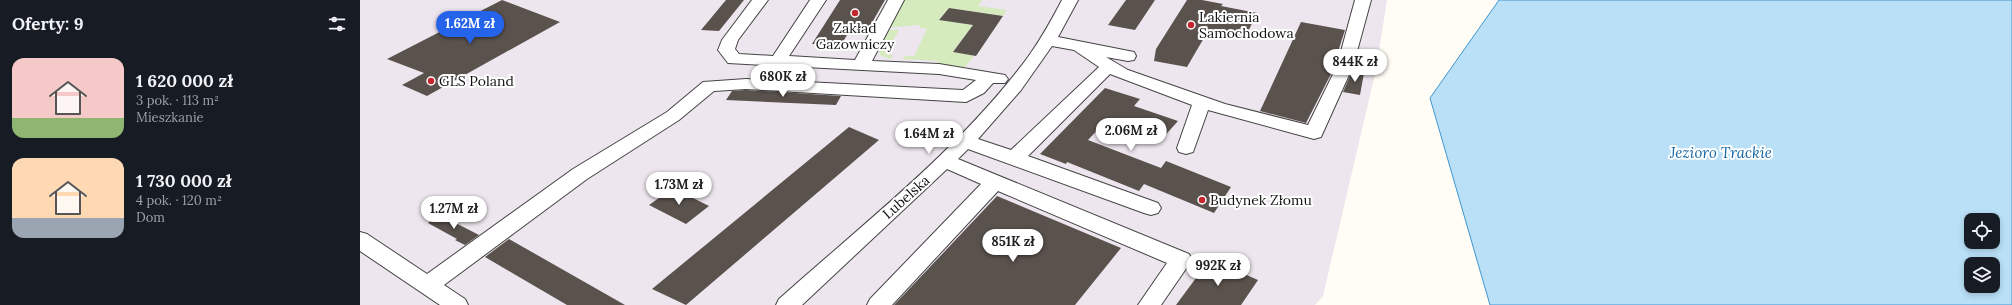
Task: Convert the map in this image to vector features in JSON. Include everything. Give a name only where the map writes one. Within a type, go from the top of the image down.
[{"type":"street","points":[[760,0],[730,40],[726,50],[734,59],[939,69],[1016,82]]},
{"type":"street","points":[[785,62],[781,56],[784,50],[818,0]]},
{"type":"street","points":[[861,65],[896,0]]},
{"type":"street","name":"Lubelska","points":[[787,305],[965,141],[1016,82],[1048,40],[1070,0]]},
{"type":"street","points":[[1081,48],[1122,74],[1202,102],[1314,133],[1345,66],[1363,0]]},
{"type":"street","points":[[1048,40],[1081,48],[1128,56]]},
{"type":"street","points":[[1014,158],[1109,66]]},
{"type":"street","points":[[428,285],[580,174],[673,116],[709,86],[746,84],[966,96],[978,89],[989,77]]},
{"type":"street","points":[[1186,148],[1202,102]]},
{"type":"street","points":[[965,141],[1151,208]]},
{"type":"street","points":[[945,161],[1181,260],[1149,305]]},
{"type":"street","points":[[878,305],[995,182]]},
{"type":"street","points":[[360,240],[457,305]]},
{"type":"shaded area","points":[[360,0],[1387,0],[1376,70],[1323,296],[1315,305],[360,305]]},
{"type":"green space","points":[[900,0],[982,0],[978,6],[1007,10],[1003,16],[949,8],[939,19],[976,26],[968,32],[953,51],[974,56],[964,68],[937,65],[938,61],[902,59],[905,56],[914,56],[927,29],[920,28],[920,25],[884,28]]},
{"type":"green space","points":[[889,30],[899,30],[885,54],[893,55],[892,59],[881,56],[879,52]]},
{"type":"water","name":"Jezioro Trackie","points":[[1499,0],[2012,0],[2012,305],[1490,305],[1430,98]]},
{"type":"building","points":[[502,0],[560,22],[427,96],[402,85],[424,73],[387,59]]},
{"type":"building","points":[[726,0],[744,0],[719,31],[701,30]]},
{"type":"building","name":"Zakład Gazowniczy","points":[[840,0],[885,0],[870,26],[853,25],[841,45],[812,44]]},
{"type":"building","points":[[1126,0],[1155,0],[1135,30],[1108,25]]},
{"type":"building","points":[[1187,0],[1202,0],[1223,4],[1221,6],[1257,13],[1245,38],[1208,31],[1187,67],[1154,61],[1156,49]]},
{"type":"building","points":[[949,8],[1003,16],[976,56],[953,52],[973,25],[939,20]]},
{"type":"building","points":[[1301,22],[1345,30],[1333,67],[1334,68],[1306,123],[1260,111]]},
{"type":"building","points":[[1352,71],[1364,73],[1360,95],[1343,92]]},
{"type":"building","points":[[1105,88],[1140,99],[1134,106],[1178,121],[1161,140],[1106,121],[1088,140],[1161,168],[1166,161],[1231,187],[1214,213],[1144,184],[1139,191],[1067,162],[1066,164],[1040,154]]},
{"type":"building","points":[[746,90],[841,96],[836,105],[726,100],[732,91]]},
{"type":"building","points":[[849,127],[879,140],[686,305],[652,289]]},
{"type":"building","points":[[673,188],[709,206],[686,224],[649,205]]},
{"type":"building","points":[[997,196],[1121,248],[1075,305],[894,305]]},
{"type":"building","points":[[440,215],[479,235],[465,245],[455,240],[457,239],[428,223]]},
{"type":"building","points":[[509,239],[625,305],[567,305],[485,257]]},
{"type":"building","points":[[1210,259],[1258,280],[1241,305],[1176,305]]},
{"type":"place","name":"Zakład Gazowniczy","points":[[855,13]]},
{"type":"place","name":"Lakiernia Samochodowa","points":[[1191,25]]},
{"type":"place","name":"GLS Poland","points":[[431,81]]},
{"type":"place","name":"Budynek Złomu","points":[[1202,200]]}]
